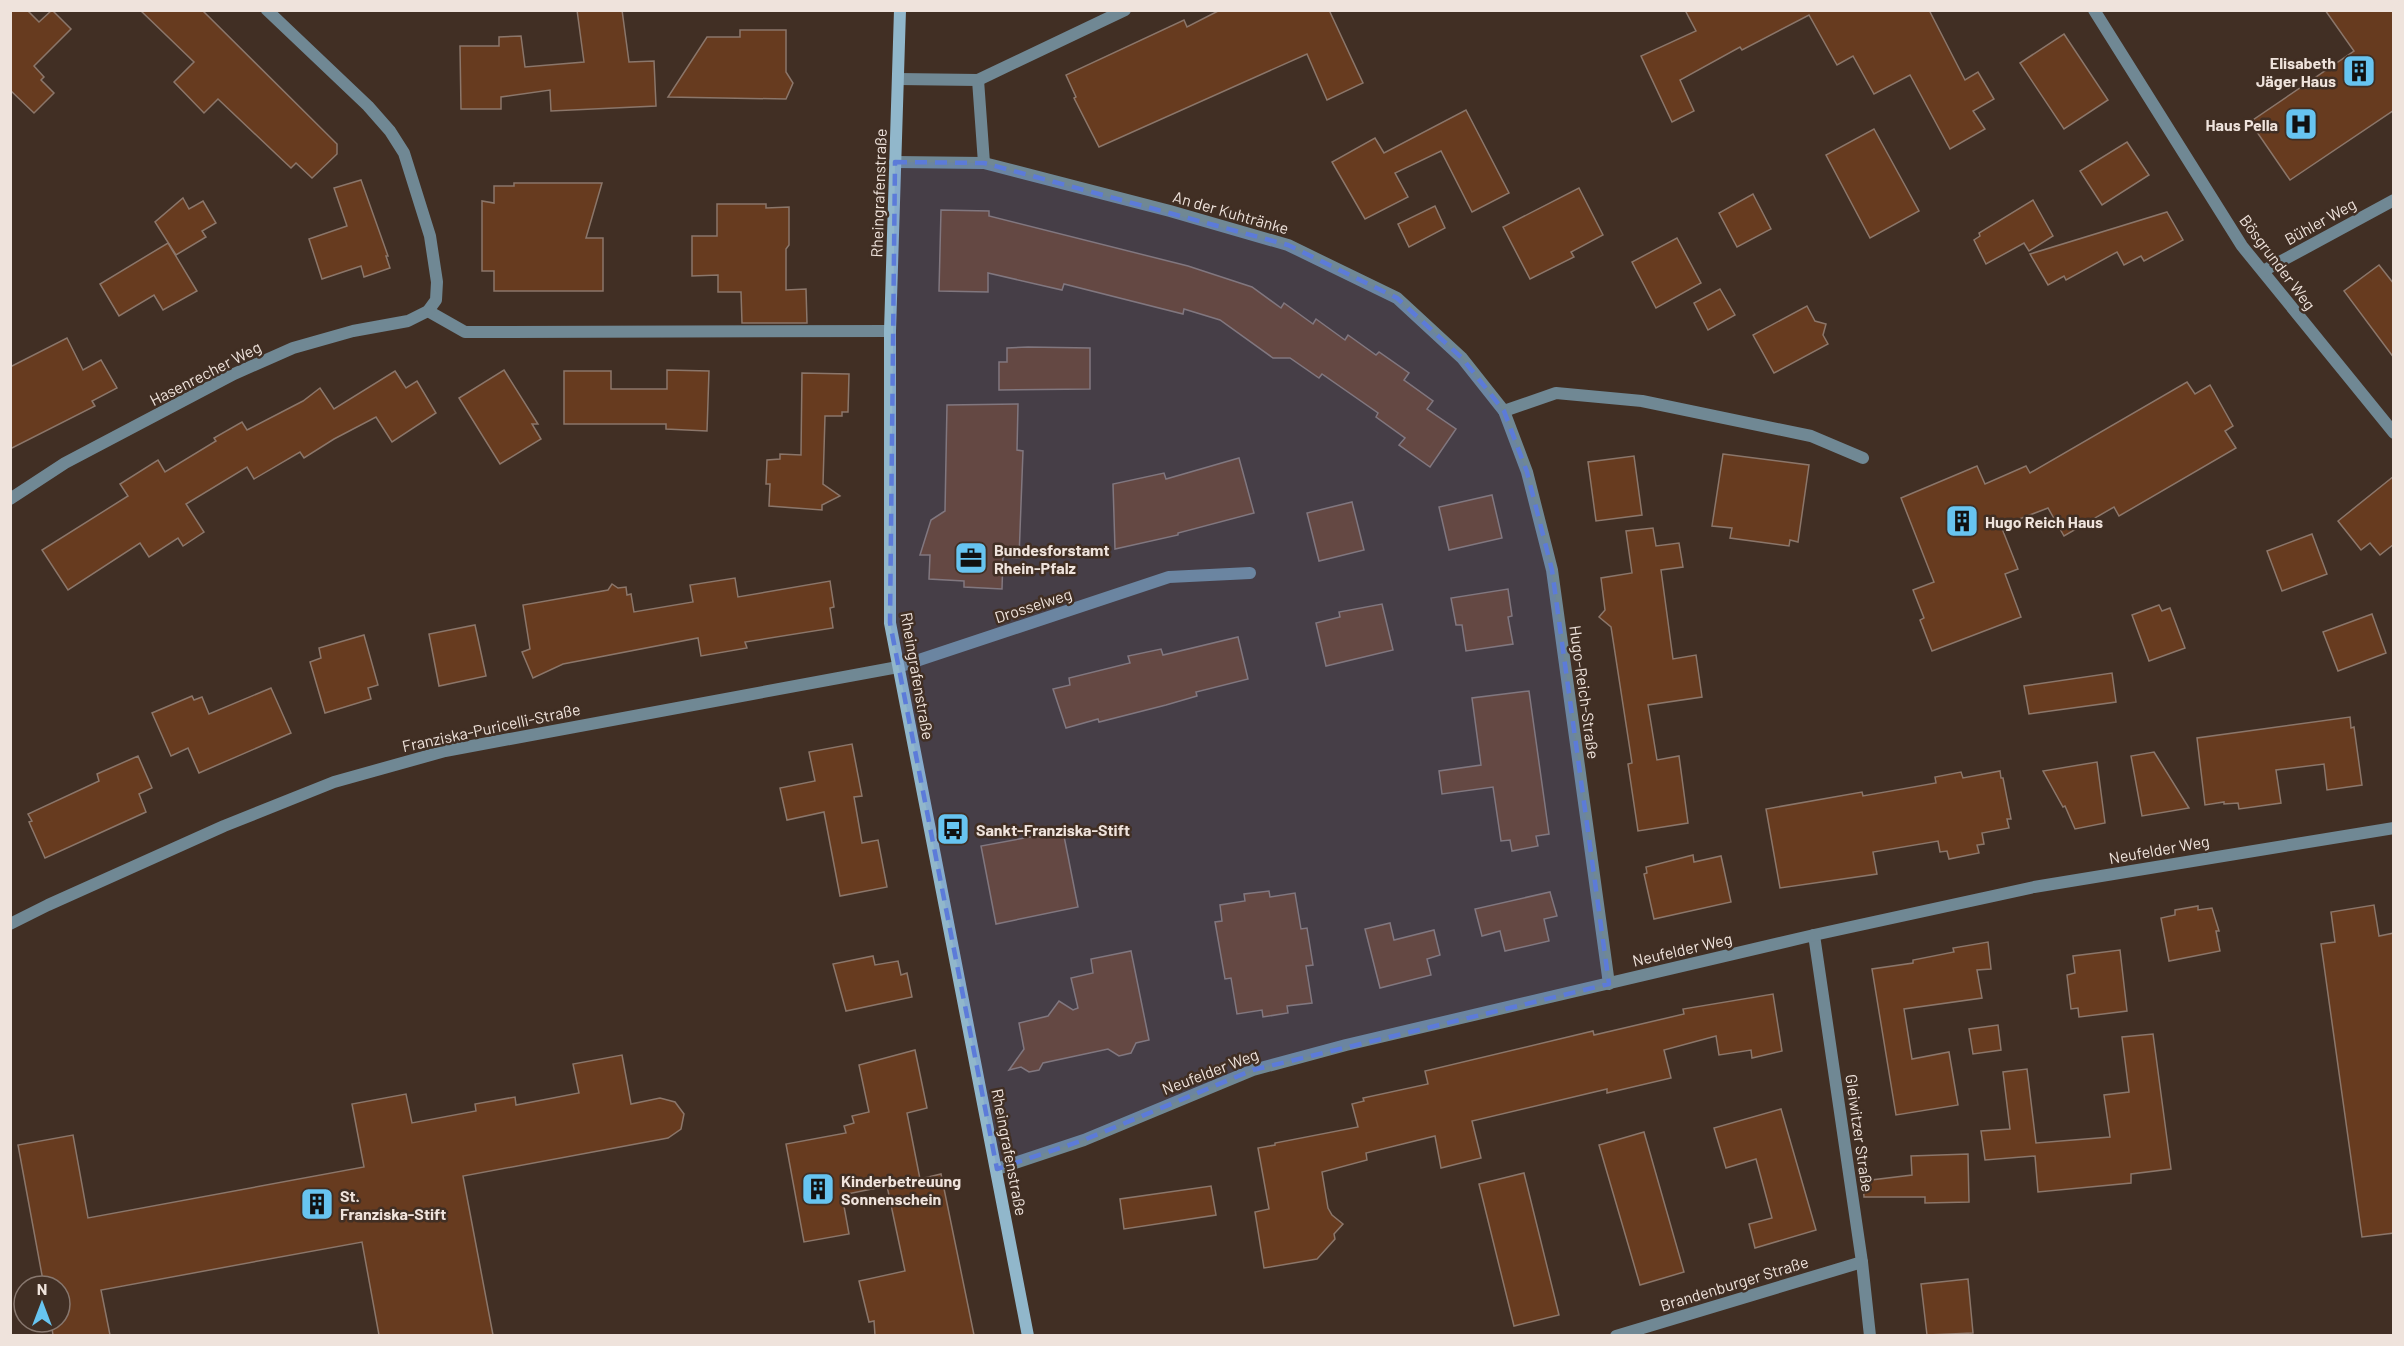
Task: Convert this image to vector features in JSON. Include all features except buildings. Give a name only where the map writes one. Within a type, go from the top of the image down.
[{"type":"street","points":[[267,10],[369,106],[390,131],[404,153],[430,236],[433,255],[437,282],[436,300],[428,311],[465,332],[890,331]]},
{"type":"street","name":"Rheingrafenstraße","points":[[900,10],[890,331],[890,623],[1028,1335]]},
{"type":"street","points":[[898,79],[978,80],[1125,10]]},
{"type":"street","name":"Bösgrunder Weg","points":[[2094,10],[2242,246],[2394,433]]},
{"type":"street","points":[[978,80],[984,163]]},
{"type":"street","name":"An der Kuhtränke","points":[[895,162],[984,163],[1170,211],[1288,245],[1397,298],[1461,358],[1504,411]]},
{"type":"street","name":"Bühler Weg","points":[[2263,271],[2394,200]]},
{"type":"street","name":"Hasenrecher Weg","points":[[10,499],[65,463],[234,374],[283,352],[353,331],[408,321],[428,311]]},
{"type":"street","points":[[1504,411],[1556,393],[1642,401],[1811,436],[1863,458]]},
{"type":"street","name":"Hugo-Reich-Straße","points":[[1504,411],[1527,472],[1552,570],[1609,984]]},
{"type":"street","name":"Drosselweg","points":[[898,667],[1169,576],[1250,573]]},
{"type":"street","name":"Franziska-Puricelli-Straße","points":[[10,924],[224,826],[334,782],[445,751],[898,667]]},
{"type":"street","name":"Neufelder Weg","points":[[997,1169],[1084,1140],[1253,1070],[1346,1045],[1814,935],[2034,887],[2394,828]]},
{"type":"street","name":"Gleiwitzer Straße","points":[[1814,935],[1862,1262],[1870,1335]]},
{"type":"street","name":"Brandenburger Straße","points":[[1616,1335],[1862,1262]]},
{"type":"highlighted area","points":[[895,162],[984,163],[1288,245],[1397,298],[1462,358],[1504,411],[1527,472],[1552,570],[1609,984],[1253,1070],[1084,1140],[997,1169],[890,623]]},
{"type":"place","name":"Elisabeth Jäger Haus","points":[[2359,71]]},
{"type":"place","name":"Haus Pella","points":[[2301,124]]},
{"type":"place","name":"Hugo Reich Haus","points":[[1962,521]]},
{"type":"place","name":"Bundesforstamt Rhein-Pfalz","points":[[971,558]]},
{"type":"place","name":"Sankt-Franziska-Stift","points":[[953,829]]},
{"type":"place","name":"Kinderbetreuung Sonnenschein","points":[[818,1189]]},
{"type":"place","name":"St. Franziska-Stift","points":[[317,1204]]}]
